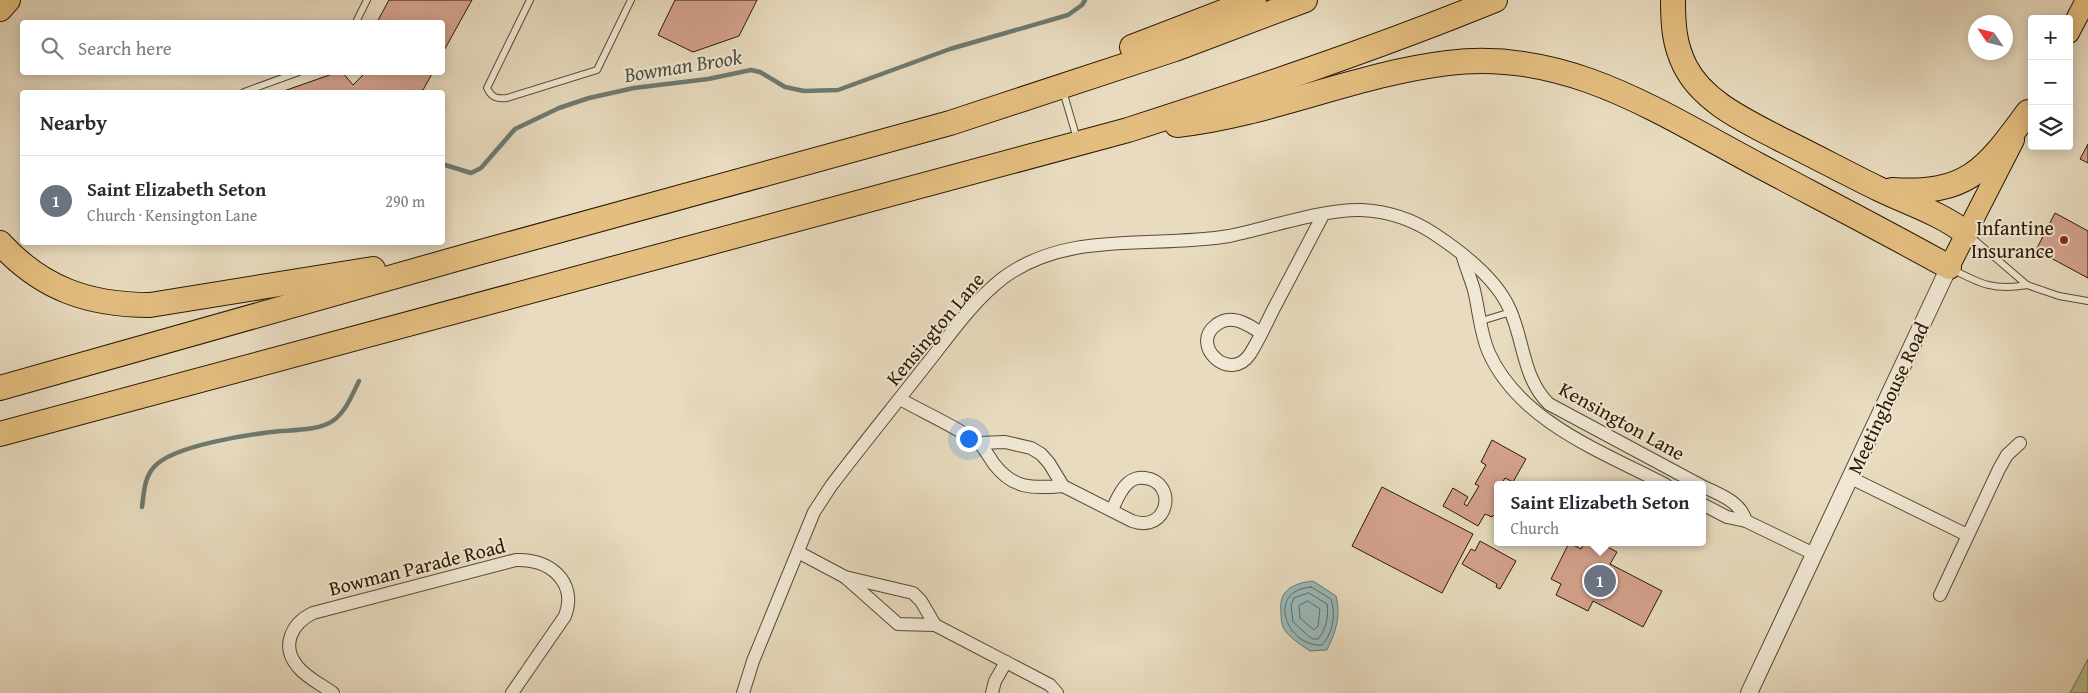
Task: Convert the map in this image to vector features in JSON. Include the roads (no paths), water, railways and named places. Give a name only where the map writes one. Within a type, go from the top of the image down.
[{"type":"highway","points":[[0,9],[8,0]]},
{"type":"highway","points":[[950,123],[1004,96],[1254,0]]},
{"type":"highway","points":[[0,388],[481,252],[950,123],[1184,45],[1305,0]]},
{"type":"highway","points":[[0,434],[1128,130],[1292,77],[1410,35],[1495,0]]},
{"type":"highway","points":[[1673,0],[1675,41],[1686,67],[1697,84],[1711,97],[1759,128],[1879,189],[1952,222],[1966,233]]},
{"type":"highway","points":[[1128,130],[1209,122],[1418,68],[1450,62],[1487,60],[1546,66],[1573,73],[1632,98],[1949,267]]},
{"type":"highway","points":[[1879,189],[1933,190],[1966,179],[1994,158],[2028,112]]},
{"type":"highway","points":[[0,243],[13,258],[37,276],[63,290],[91,300],[121,305],[150,305],[481,252]]},
{"type":"main road","points":[[2073,25],[2086,0]]},
{"type":"main road","name":"Meetinghouse Road","points":[[1949,267],[2028,113]]},
{"type":"street","name":"Kensington Lane","points":[[744,693],[753,661],[814,512],[831,486],[964,317],[990,289],[1011,273],[1044,256],[1082,246],[1228,236],[1323,215],[1361,210],[1399,217],[1433,233],[1462,255],[1500,292],[1511,312],[1526,364],[1542,398],[1590,427],[1693,481]]},
{"type":"street","points":[[1261,333],[1323,215]]},
{"type":"street","name":"Kensington Lane","points":[[1462,255],[1474,288],[1489,354],[1497,368],[1518,395],[1544,420],[1658,481]]},
{"type":"street","name":"Meetinghouse Road","points":[[1749,693],[1949,267]]},
{"type":"street","points":[[900,399],[979,443],[995,465],[1014,482],[1031,488],[1063,486],[1112,510]]},
{"type":"street","points":[[979,443],[1005,442],[1030,448],[1045,458],[1063,486]]},
{"type":"street","points":[[1940,595],[2007,454],[2020,444]]},
{"type":"street","points":[[1851,478],[1967,535]]},
{"type":"street","name":"Kensington Lane","points":[[1706,488],[1739,507],[1746,521]]},
{"type":"street","name":"Kensington Lane","points":[[1706,506],[1721,514],[1746,521],[1814,554]]},
{"type":"street","points":[[798,552],[845,577],[898,624],[935,625],[1050,685],[1057,693]]},
{"type":"street","name":"Bowman Parade Road","points":[[333,693],[304,673],[292,659],[289,639],[292,630],[305,617],[468,572],[528,559],[540,562],[558,574],[565,584],[569,604],[565,616],[512,693]]},
{"type":"street","points":[[845,577],[913,593],[921,601],[935,625]]},
{"type":"street","points":[[992,693],[995,680],[1006,662]]},
{"type":"lane","points":[[357,20],[368,0]]},
{"type":"lane","points":[[530,0],[487,88],[490,94],[498,99],[507,98],[597,70],[631,0]]},
{"type":"lane","points":[[250,90],[291,75]]},
{"type":"lane","points":[[1062,87],[1078,143]]},
{"type":"lane","points":[[1966,233],[2026,284],[2059,296],[2088,301]]},
{"type":"lane","points":[[1949,267],[1993,288],[2010,288],[2026,284]]},
{"type":"lane","points":[[1480,321],[1511,312]]},
{"type":"lane","points":[[1582,441],[1590,427]]},
{"type":"lane","points":[[1721,514],[1729,500]]},
{"type":"water","points":[[1313,581],[1336,596],[1337,624],[1327,650],[1310,651],[1291,637],[1285,631],[1282,624],[1281,604],[1285,593],[1294,586]]},
{"type":"waterway","name":"Bowman Brook","points":[[445,165],[471,173],[481,168],[515,129],[559,108],[589,98],[634,88],[708,79],[751,70],[760,72],[785,87],[804,91],[838,90],[950,49],[1068,15],[1082,5],[1085,0]]},
{"type":"waterway","points":[[142,507],[148,476],[154,467],[164,459],[214,442],[322,426],[334,420],[342,412],[359,381]]},
{"type":"place","name":"Infantine Insurance","points":[[2064,240]]},
{"type":"place","name":"Saint Elizabeth Seton","points":[[1600,581]]}]
